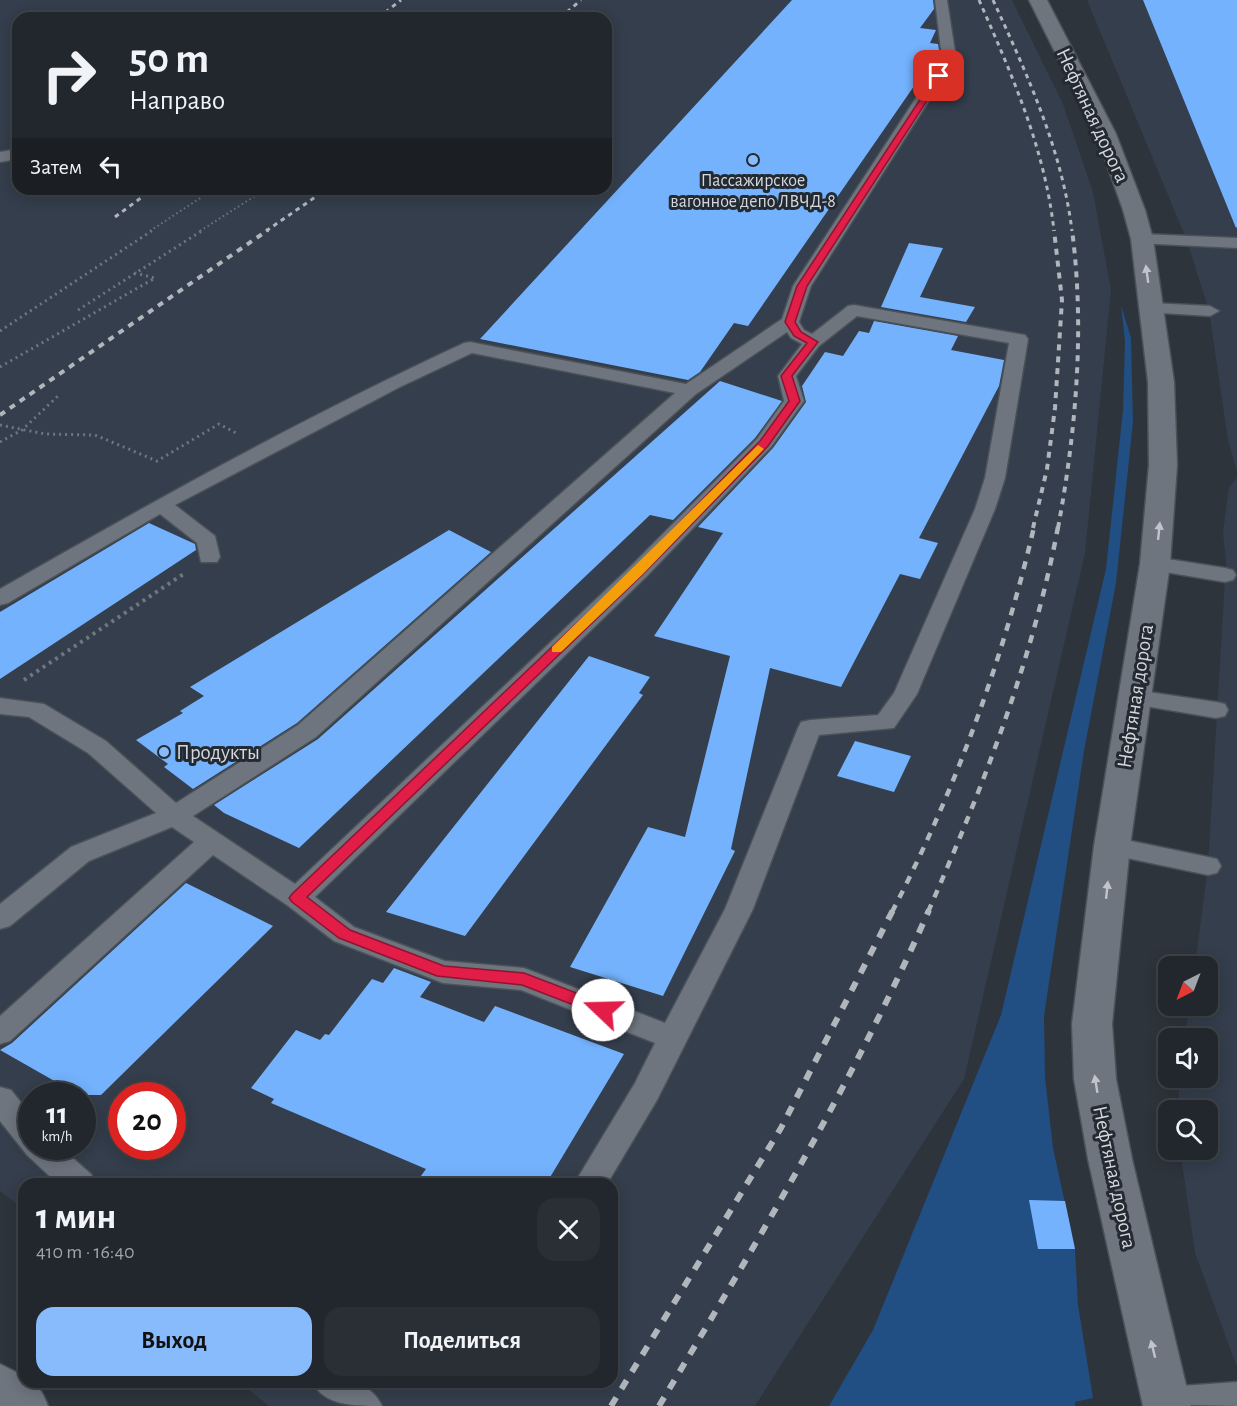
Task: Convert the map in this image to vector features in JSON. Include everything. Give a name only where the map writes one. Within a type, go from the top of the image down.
[{"type":"street","name":"Нефтяная дорога","points":[[1038,0],[1106,134],[1142,239],[1161,382],[1163,465],[1155,564],[1112,846],[1092,1024],[1095,1079],[1137,1285],[1167,1405]]},
{"type":"street","points":[[0,1386],[24,1406]]},
{"type":"lane","points":[[0,919],[80,854],[174,816],[307,731],[689,390],[790,322],[802,286],[949,58],[941,0]]},
{"type":"lane","points":[[1142,239],[1237,243]]},
{"type":"lane","points":[[1152,308],[1209,311]]},
{"type":"lane","points":[[297,898],[639,571],[764,443],[794,401],[787,376],[813,342],[854,310],[1019,339],[995,478],[985,509],[905,693],[885,722],[810,728],[739,909],[646,1091],[594,1178]]},
{"type":"lane","points":[[790,322],[797,334],[813,342]]},
{"type":"lane","points":[[0,598],[201,482],[269,449],[393,383],[470,347],[689,390]]},
{"type":"lane","points":[[163,506],[207,541],[209,557]]},
{"type":"lane","points":[[1155,564],[1225,575]]},
{"type":"lane","points":[[1135,698],[1216,710]]},
{"type":"lane","points":[[0,706],[35,710],[97,747],[143,785],[174,816],[210,843],[297,898],[344,934],[443,972],[524,979],[672,1038]]},
{"type":"lane","points":[[0,1033],[210,843]]},
{"type":"lane","points":[[1112,846],[1208,866]]},
{"type":"lane","points":[[0,1099],[18,1122]]},
{"type":"lane","points":[[53,1160],[73,1178]]},
{"type":"lane","points":[[338,1388],[364,1406]]},
{"type":"lane","points":[[1167,1405],[1237,1399]]},
{"type":"path","points":[[0,331],[205,195]]},
{"type":"path","points":[[78,310],[257,195]]},
{"type":"path","points":[[0,367],[155,278],[135,273]]},
{"type":"path","points":[[0,442],[22,430],[58,395]]},
{"type":"path","points":[[0,425],[45,434],[94,435],[157,460],[219,424],[269,449]]},
{"type":"path","points":[[19,683],[209,557]]},
{"type":"shaded area","points":[[0,0],[1012,0],[1063,104],[1093,192],[1111,290],[1085,553],[964,1079],[755,1406],[269,1406],[246,1388],[618,1388],[618,1178],[18,1178],[18,1205],[0,1191]]},
{"type":"shaded area","points":[[1087,0],[1237,0],[1237,472],[1228,440],[1209,311],[1187,241]]},
{"type":"shaded area","points":[[1121,305],[1131,338],[1133,422],[1116,583],[1084,751],[1044,1016],[1045,1077],[1053,1148],[1075,1249],[1078,1305],[1093,1398],[1075,1402],[1075,1406],[829,1406],[873,1330],[1001,1015],[1106,569],[1123,410],[1125,341]]},
{"type":"shaded area","points":[[1237,478],[1237,1367],[1195,1253],[1182,1160],[1218,1160],[1218,1100],[1179,1100],[1179,1088],[1218,1088],[1218,1028],[1186,1028],[1188,1016],[1218,1016],[1218,956],[1196,956],[1208,866],[1226,561],[1223,533],[1229,487]]},
{"type":"building","name":"Пассажирское вагонное депо ЛВЧД-8","points":[[792,0],[933,0],[934,9],[920,28],[936,30],[930,43],[938,44],[939,50],[748,326],[734,323],[700,372],[688,380],[480,339]]},
{"type":"building","points":[[1143,0],[1237,0],[1236,228]]},
{"type":"building","points":[[909,243],[943,248],[920,297],[975,307],[966,322],[881,307]]},
{"type":"building","points":[[874,321],[958,336],[951,350],[1004,360],[999,386],[919,538],[938,543],[920,579],[900,574],[841,687],[770,668],[731,849],[735,851],[663,996],[570,967],[648,827],[685,837],[730,656],[654,636],[723,533],[698,527],[773,448],[806,402],[802,386],[825,352],[843,356],[859,331],[869,333]]},
{"type":"building","points":[[720,381],[782,401],[755,438],[673,520],[650,515],[299,848],[224,813],[214,805],[318,739]]},
{"type":"building","points":[[149,523],[195,544],[196,550],[0,679],[0,612]]},
{"type":"building","points":[[449,530],[491,552],[297,723],[193,789],[164,767],[168,764],[136,740],[183,713],[180,711],[204,696],[190,687]]},
{"type":"building","points":[[589,656],[650,677],[639,693],[643,695],[465,936],[386,912]]},
{"type":"building","points":[[855,741],[911,756],[894,792],[837,776]]},
{"type":"building","points":[[186,883],[273,926],[114,1082],[108,1082],[108,1088],[101,1095],[96,1095],[96,1082],[56,1082],[0,1050],[12,1043]]},
{"type":"building","points":[[394,968],[431,982],[420,997],[484,1022],[495,1006],[624,1054],[550,1178],[419,1178],[426,1169],[271,1103],[274,1099],[251,1088],[296,1030],[320,1040],[325,1034],[329,1035],[372,979],[383,983]]},
{"type":"building","points":[[1029,1200],[1065,1201],[1075,1249],[1038,1249]]},
{"type":"railway","points":[[386,12],[401,0]]},
{"type":"railway","points":[[567,12],[581,0]]},
{"type":"railway","points":[[979,0],[1026,113],[1043,171],[1054,231]]},
{"type":"railway","points":[[993,0],[1030,84],[1052,142],[1072,231]]},
{"type":"railway","points":[[115,217],[145,195]]},
{"type":"railway","points":[[266,231],[318,195]]},
{"type":"railway","points":[[0,415],[268,230]]},
{"type":"railway","points":[[1033,528],[1047,469],[1055,408],[1062,300],[1054,230]]},
{"type":"railway","points":[[1058,528],[1070,454],[1077,380],[1078,305],[1072,230]]},
{"type":"railway","points":[[893,910],[936,820],[975,724],[1008,626],[1034,527]]},
{"type":"railway","points":[[928,912],[968,819],[1004,723],[1035,626],[1058,527]]},
{"type":"railway","points":[[611,1406],[781,1128],[893,910]]},
{"type":"railway","points":[[659,1406],[767,1223],[836,1100],[900,974],[929,910]]},
{"type":"slow traffic","points":[[557,650],[639,571],[758,449]]},
{"type":"place","name":"Пассажирское вагонное депо ЛВЧД-8","points":[[753,160]]},
{"type":"place","name":"Продукты","points":[[164,752]]},
{"type":"route","points":[[603,1010],[524,979],[443,972],[344,934],[297,898],[639,571],[764,443],[794,401],[787,376],[813,342],[797,334],[790,322],[798,304],[802,286],[939,76]]}]
